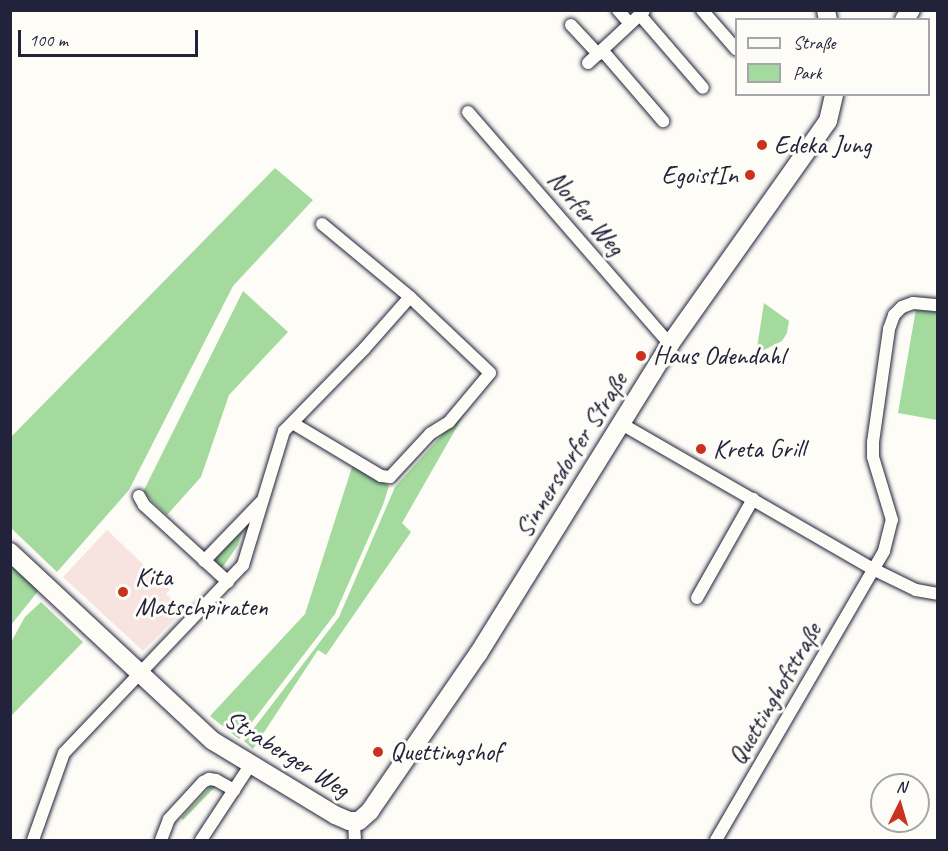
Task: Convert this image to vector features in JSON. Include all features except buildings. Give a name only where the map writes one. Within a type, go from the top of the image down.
[{"type":"street","points":[[618,10],[630,24]]},
{"type":"street","points":[[720,10],[706,15],[735,48]]},
{"type":"street","points":[[588,63],[642,13],[703,88]]},
{"type":"street","points":[[572,25],[663,121]]},
{"type":"street","name":"Sinnersdorfer Straße","points":[[354,822],[362,819],[370,811],[443,707],[503,615],[670,344],[828,121],[834,96]]},
{"type":"street","name":"Norfer Weg","points":[[468,112],[670,344]]},
{"type":"street","points":[[294,424],[381,476],[390,477],[430,434],[449,422],[490,373],[410,297],[322,224]]},
{"type":"street","points":[[33,840],[64,753],[228,582],[247,558],[261,502],[284,430],[294,424],[410,297]]},
{"type":"street","name":"Quettinghofstraße","points":[[716,840],[873,569],[890,535],[892,520],[873,457],[873,442],[889,328],[894,315],[902,307],[913,303],[938,305]]},
{"type":"street","points":[[620,423],[873,569],[908,587],[938,594]]},
{"type":"street","points":[[139,496],[144,505],[228,582]]},
{"type":"street","points":[[697,598],[753,499]]},
{"type":"street","points":[[204,561],[261,502]]},
{"type":"street","name":"Straberger Weg","points":[[10,552],[141,671],[213,741],[335,816],[354,822]]},
{"type":"street","points":[[201,840],[250,764]]},
{"type":"street","points":[[161,840],[169,819],[203,782],[209,779],[216,780],[234,790]]},
{"type":"street","points":[[354,822],[355,840]]},
{"type":"shaded area","name":"Kita Matschpiraten","points":[[107,530],[170,590],[166,594],[184,610],[143,651],[63,577]]},
{"type":"green space","points":[[275,168],[313,200],[233,286],[129,490],[57,572],[11,528],[11,437]]},
{"type":"green space","points":[[243,291],[288,332],[229,395],[201,477],[167,515],[143,492]]},
{"type":"green space","points":[[764,303],[789,321],[787,333],[782,341],[756,354]]},
{"type":"green space","points":[[916,309],[937,312],[937,420],[898,413]]},
{"type":"green space","points":[[470,404],[402,523],[411,532],[326,655],[318,650],[253,749],[244,741],[339,617],[395,487]]},
{"type":"green space","points":[[353,464],[389,486],[383,505],[335,614],[239,739],[210,716],[305,614]]},
{"type":"green space","points":[[243,529],[238,545],[222,568],[216,562],[216,555]]},
{"type":"green space","points":[[11,561],[39,590],[11,625]]},
{"type":"green space","points":[[41,602],[83,642],[11,716],[11,642],[25,617]]},
{"type":"green space","points":[[212,785],[215,787],[183,820],[181,818]]},
{"type":"place","name":"Edeka Jung","points":[[762,145]]},
{"type":"place","name":"EgoistIn","points":[[750,175]]},
{"type":"place","name":"Haus Odendahl","points":[[641,356]]},
{"type":"place","name":"Kreta Grill","points":[[701,449]]},
{"type":"place","name":"Kita Matschpiraten","points":[[123,592]]},
{"type":"place","name":"Quettingshof","points":[[378,752]]}]
